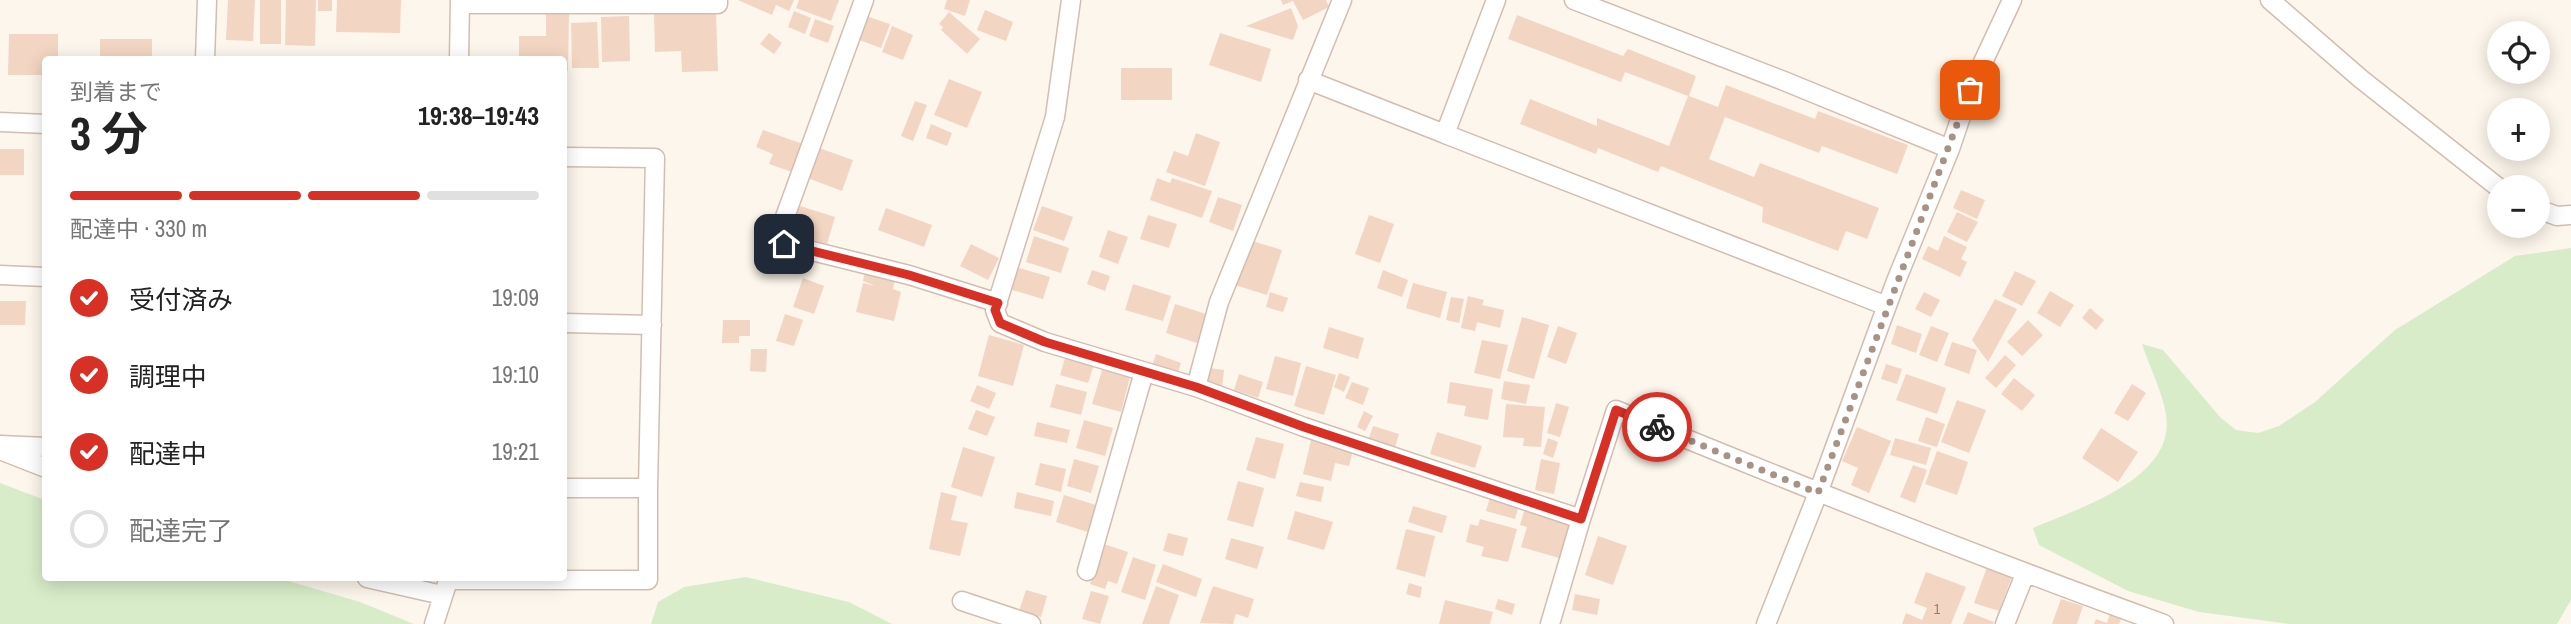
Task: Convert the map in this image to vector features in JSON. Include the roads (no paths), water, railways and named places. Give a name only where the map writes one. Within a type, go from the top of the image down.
[{"type":"street","points":[[205,56],[207,0]]},
{"type":"street","points":[[459,56],[460,2],[718,4],[718,0]]},
{"type":"street","points":[[864,0],[778,236],[779,241],[909,275],[998,303]]},
{"type":"street","points":[[1071,0],[1055,117],[995,310],[1000,323],[1045,342],[1196,387],[1304,427],[1581,519]]},
{"type":"street","points":[[1196,387],[1219,302],[1342,0]]},
{"type":"street","points":[[1445,134],[1496,0]]},
{"type":"street","points":[[1574,0],[1950,149]]},
{"type":"street","points":[[1766,624],[1950,149],[1970,90],[2012,0]]},
{"type":"street","points":[[2270,0],[2361,79],[2487,179]]},
{"type":"street","points":[[1308,80],[1887,306]]},
{"type":"street","points":[[0,122],[42,124]]},
{"type":"street","points":[[406,581],[446,584],[648,580],[655,158],[567,157]]},
{"type":"street","points":[[2550,213],[2571,215]]},
{"type":"street","points":[[0,275],[42,277]]},
{"type":"street","points":[[567,323],[652,325]]},
{"type":"street","points":[[1087,571],[1144,372]]},
{"type":"street","points":[[1550,624],[1616,410],[2025,574],[2164,624]]},
{"type":"street","points":[[0,448],[42,447]]},
{"type":"street","points":[[0,448],[42,466]]},
{"type":"street","points":[[567,488],[648,488]]},
{"type":"street","points":[[2005,624],[2025,574]]},
{"type":"street","points":[[434,624],[446,584]]},
{"type":"street","points":[[962,601],[1031,624]]}]
